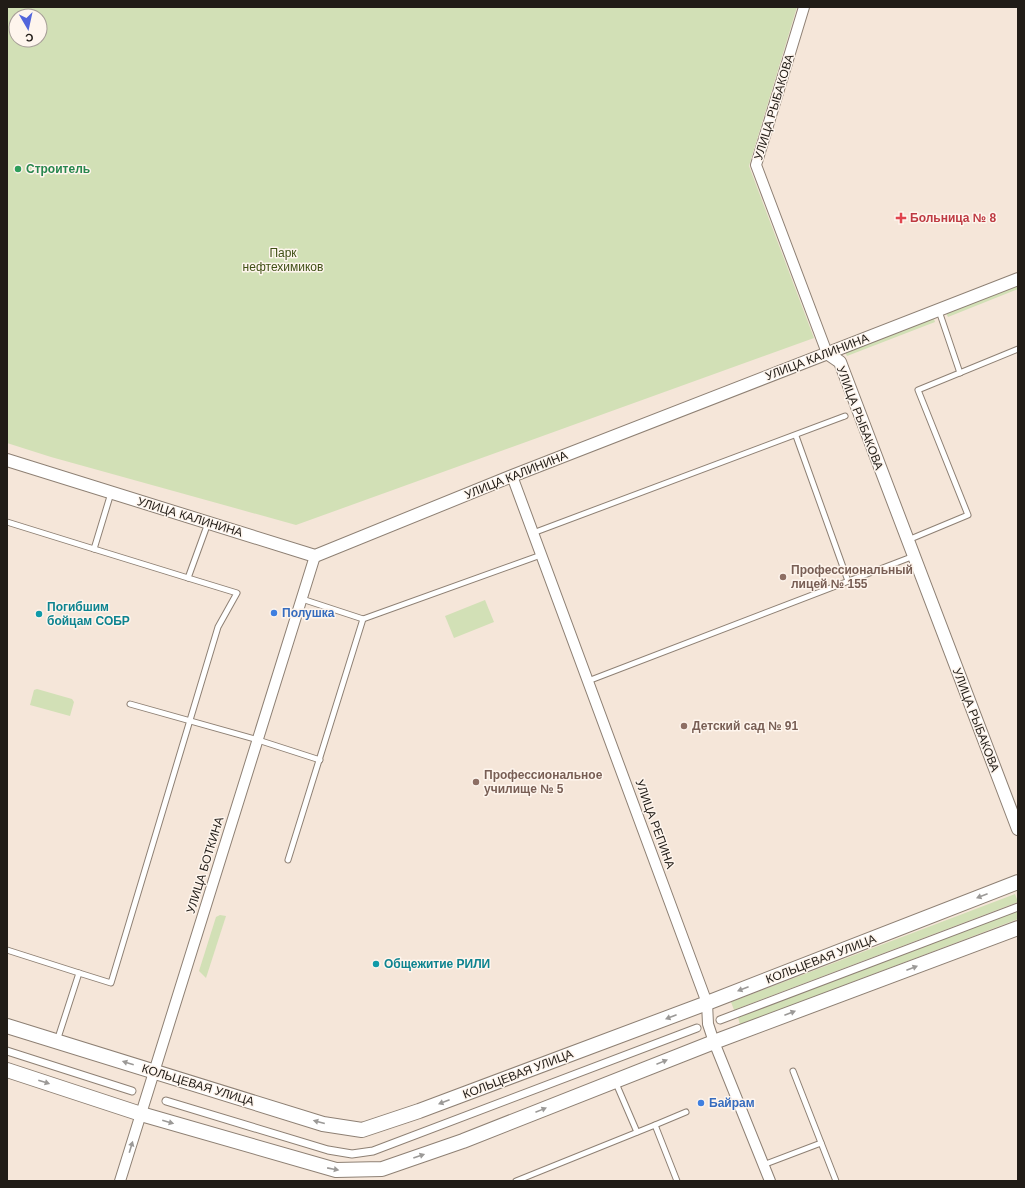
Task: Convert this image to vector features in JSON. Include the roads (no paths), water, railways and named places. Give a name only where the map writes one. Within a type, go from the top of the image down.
[{"type":"main road","name":"КОЛЬЦЕВАЯ УЛИЦА","points":[[7,1026],[323,1124],[362,1130],[419,1111],[707,1003],[1018,882]]},
{"type":"main road","points":[[7,1070],[141,1114],[336,1170],[382,1169],[463,1141],[714,1042],[1018,928]]},
{"type":"street","name":"УЛИЦА РЫБАКОВА","points":[[804,7],[756,165],[827,353],[840,362],[1018,829]]},
{"type":"street","name":"УЛИЦА КАЛИНИНА","points":[[7,460],[315,556],[512,476],[1018,279]]},
{"type":"street","name":"УЛИЦА РЕПИНА","points":[[512,476],[707,1003],[708,1024],[714,1042],[770,1181]]},
{"type":"street","name":"УЛИЦА БОТКИНА","points":[[120,1181],[315,556]]},
{"type":"street","points":[[720,1020],[1018,907]]},
{"type":"street","points":[[166,1101],[328,1150],[352,1154],[373,1151],[697,1028]]},
{"type":"street","points":[[7,1051],[132,1091]]},
{"type":"lane","points":[[938,310],[960,373]]},
{"type":"lane","points":[[908,540],[968,515],[918,390],[1018,349]]},
{"type":"lane","points":[[533,533],[796,436],[846,416]]},
{"type":"lane","points":[[796,436],[848,580]]},
{"type":"lane","points":[[94,549],[111,492]]},
{"type":"lane","points":[[7,522],[237,593],[218,627],[110,983],[7,950]]},
{"type":"lane","points":[[188,578],[208,522]]},
{"type":"lane","points":[[302,599],[364,619],[541,555]]},
{"type":"lane","points":[[588,681],[848,580],[914,556]]},
{"type":"lane","points":[[288,860],[364,619]]},
{"type":"lane","points":[[130,704],[258,740],[320,760]]},
{"type":"lane","points":[[57,1041],[79,973]]},
{"type":"lane","points":[[793,1071],[836,1181]]},
{"type":"lane","points":[[615,1081],[637,1132]]},
{"type":"lane","points":[[516,1181],[655,1126],[686,1112]]},
{"type":"lane","points":[[655,1126],[677,1181]]},
{"type":"lane","points":[[764,1165],[821,1143]]},
{"type":"place","name":"Строитель","points":[[18,169]]},
{"type":"place","name":"Больница № 8","points":[[901,218]]},
{"type":"place","name":"Профессиональный лицей № 155","points":[[783,577]]},
{"type":"place","name":"Полушка","points":[[274,613]]},
{"type":"place","name":"Погибшим бойцам СОБР","points":[[39,614]]},
{"type":"place","name":"Детский сад № 91","points":[[684,726]]},
{"type":"place","name":"Профессиональное училище № 5","points":[[476,782]]},
{"type":"place","name":"Общежитие РИЛИ","points":[[376,964]]},
{"type":"place","name":"Байрам","points":[[701,1103]]},
{"type":"park label","name":"Парк нефтехимиков","points":[[283,260]]}]
